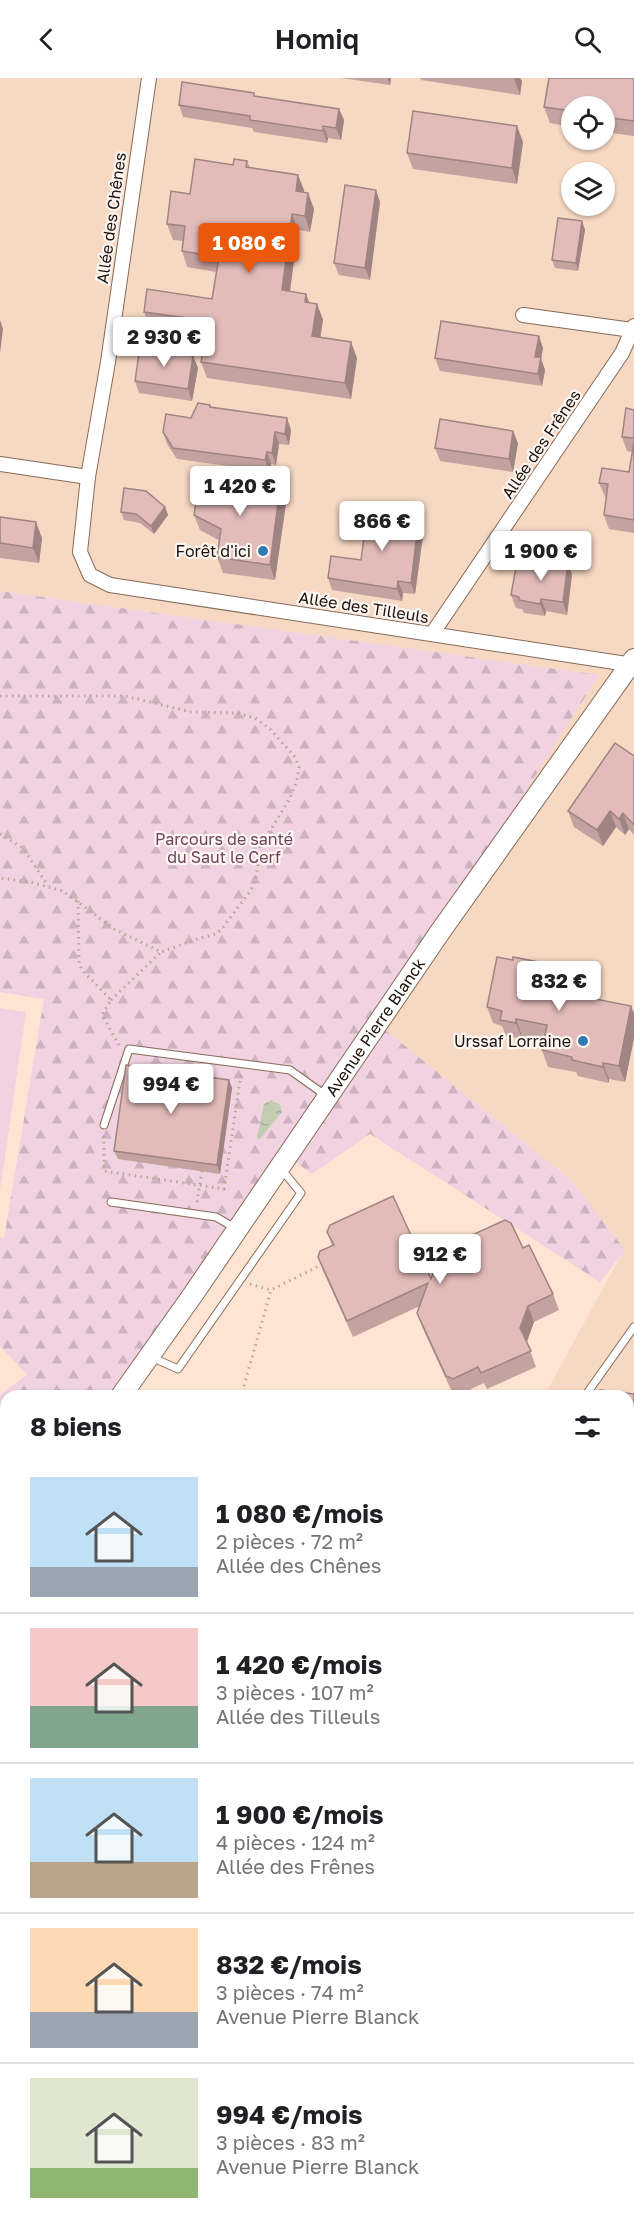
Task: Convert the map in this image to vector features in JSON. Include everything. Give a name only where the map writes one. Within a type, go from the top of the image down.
[{"type":"street","name":"Allée des Chênes","points":[[90,575],[80,552],[88,477],[108,362],[149,78]]},
{"type":"street","name":"Allée des Frênes","points":[[432,634],[622,353],[633,328],[523,315]]},
{"type":"street","points":[[0,464],[88,477]]},
{"type":"street","name":"Allée des Tilleuls","points":[[90,575],[110,585],[633,663]]},
{"type":"street","name":"Avenue Pierre Blanck","points":[[125,1390],[280,1168],[440,932],[633,663]]},
{"type":"lane","points":[[104,1125],[129,1049],[290,1070],[327,1097]]},
{"type":"lane","points":[[149,1356],[178,1370],[301,1194],[280,1168]]},
{"type":"lane","points":[[111,1202],[216,1217],[238,1229]]},
{"type":"lane","points":[[589,1390],[634,1327]]},
{"type":"path","points":[[0,696],[125,696],[191,712],[236,713],[255,718],[270,729],[295,757],[299,767],[297,781],[289,800],[260,847],[256,877],[251,890],[221,930],[213,935],[161,952],[111,1000],[102,1015],[127,1056]]},
{"type":"path","points":[[0,834],[23,848],[49,887]]},
{"type":"path","points":[[1,877],[63,891],[114,929],[161,952]]},
{"type":"path","points":[[78,901],[79,963],[82,970],[111,1000]]},
{"type":"path","points":[[104,1125],[104,1171],[224,1189],[243,1064]]},
{"type":"path","points":[[195,1215],[202,1171]]},
{"type":"path","points":[[240,1281],[271,1290],[321,1266]]},
{"type":"path","points":[[244,1386],[271,1290]]},
{"type":"shaded area","points":[[0,78],[634,78],[634,1390],[547,1390],[624,1250],[572,1181],[378,1024],[599,675],[0,591]]},
{"type":"green space","name":"Parcours de santé du Saut le Cerf","points":[[0,591],[599,675],[378,1024],[572,1181],[625,1250],[600,1282],[370,1134],[312,1174],[286,1155],[131,1390],[7,1390],[27,1375],[0,1346],[0,1237],[4,1238],[44,999],[0,992]]},
{"type":"green space","points":[[0,1008],[26,1012],[0,1190]]},
{"type":"water","points":[[270,1101],[280,1104],[282,1112],[260,1139],[257,1138],[264,1104]]},
{"type":"building","points":[[549,78],[634,78],[634,121],[615,118],[615,96],[561,96],[561,109],[544,107]]},
{"type":"building","points":[[182,82],[339,109],[336,128],[323,126],[323,131],[250,120],[250,116],[179,105]]},
{"type":"building","points":[[413,111],[517,126],[512,168],[407,153]]},
{"type":"building","points":[[195,159],[233,165],[234,159],[247,161],[246,167],[298,175],[296,191],[308,193],[305,216],[292,214],[282,290],[306,294],[305,302],[317,304],[312,336],[351,342],[345,383],[201,362],[208,321],[144,312],[147,289],[212,299],[219,257],[182,251],[185,226],[167,224],[171,191],[190,194]]},
{"type":"building","points":[[345,185],[376,190],[365,268],[334,263]]},
{"type":"building","points":[[558,218],[582,221],[576,263],[552,260]]},
{"type":"building","points":[[441,321],[539,336],[535,357],[541,357],[538,374],[435,358]]},
{"type":"building","points":[[140,347],[193,356],[188,389],[135,381]]},
{"type":"building","points":[[198,403],[210,405],[210,407],[287,418],[285,434],[275,432],[272,453],[267,452],[265,460],[173,448],[163,432],[166,414],[191,418]]},
{"type":"building","points":[[626,408],[634,410],[634,438],[622,437]]},
{"type":"building","points":[[440,419],[513,431],[509,459],[435,448]]},
{"type":"building","points":[[634,442],[634,520],[604,515],[608,484],[599,483],[602,468],[629,472]]},
{"type":"building","points":[[200,476],[280,487],[270,565],[217,557],[221,529],[194,515]]},
{"type":"building","points":[[124,488],[146,491],[165,507],[151,526],[136,514],[121,512]]},
{"type":"building","points":[[368,509],[419,517],[411,583],[398,581],[397,589],[328,578],[331,556],[361,560]]},
{"type":"building","points":[[0,517],[36,522],[33,548],[0,543]]},
{"type":"building","points":[[536,558],[568,563],[563,602],[541,599],[540,604],[519,600],[519,597],[511,595],[516,567],[534,570]]},
{"type":"building","points":[[615,743],[634,756],[634,825],[623,813],[619,819],[610,811],[597,830],[568,811]]},
{"type":"building","points":[[497,957],[513,960],[513,957],[560,966],[555,991],[631,1006],[619,1066],[603,1063],[603,1067],[542,1050],[547,1025],[516,1019],[516,1023],[500,1020],[502,1011],[487,1007]]},
{"type":"building","points":[[126,1065],[229,1080],[217,1165],[114,1151]]},
{"type":"building","points":[[393,1196],[431,1279],[441,1249],[505,1220],[511,1223],[523,1248],[529,1245],[553,1294],[528,1306],[520,1328],[531,1351],[481,1373],[478,1367],[453,1379],[446,1376],[417,1313],[428,1283],[347,1321],[318,1257],[320,1251],[334,1245],[327,1232],[330,1225]]},
{"type":"place","name":"Forêt d'ici","points":[[263,551]]},
{"type":"place","name":"Urssaf Lorraine","points":[[583,1041]]}]
